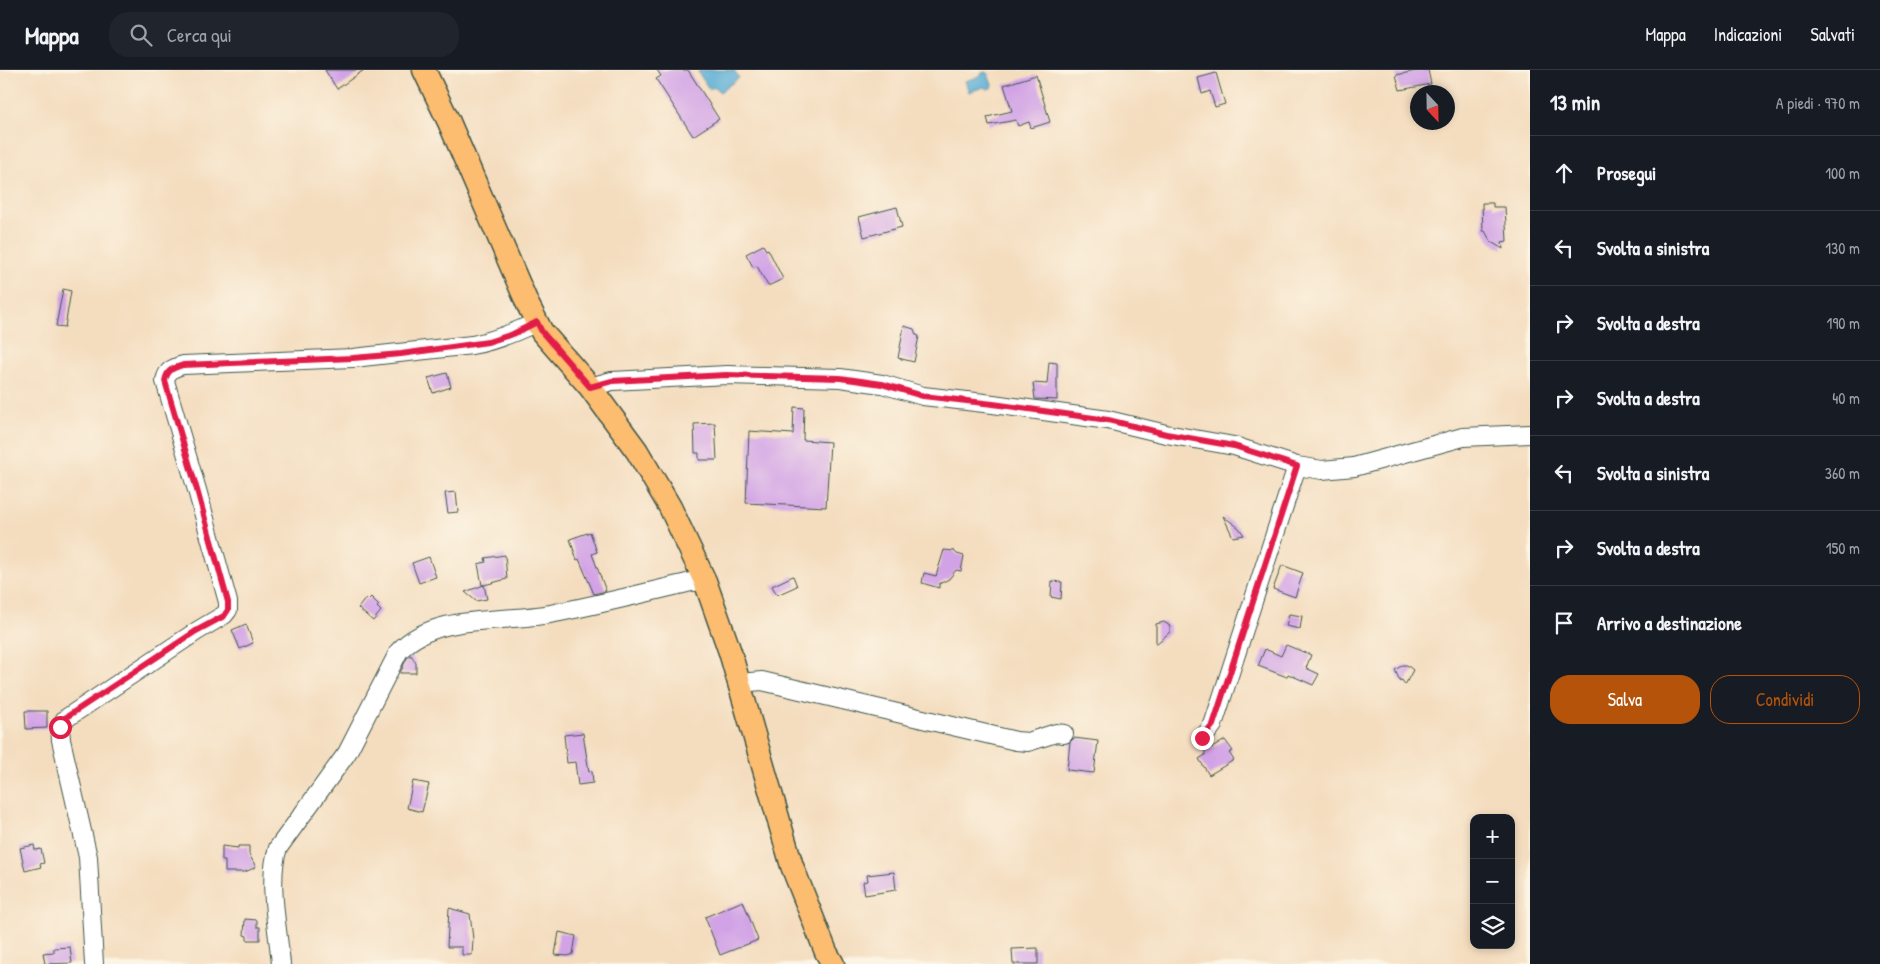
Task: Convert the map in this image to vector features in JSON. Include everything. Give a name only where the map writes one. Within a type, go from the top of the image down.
[{"type":"main road","points":[[424,70],[449,122],[524,296],[542,332],[590,387],[637,451],[670,507],[705,581],[739,683],[792,866],[823,944],[833,964]]},
{"type":"street","points":[[94,964],[88,856],[61,740],[60,727],[65,718],[196,631],[224,616],[228,610],[228,602],[203,508],[165,381],[166,375],[172,368],[183,365],[353,358],[472,345],[513,334],[537,322]]},
{"type":"street","points":[[590,387],[612,381],[726,375],[840,378],[882,384],[923,396],[1108,420],[1166,434],[1234,446],[1297,466],[1322,470],[1354,467],[1463,437],[1530,434]]},
{"type":"street","points":[[1202,738],[1213,725],[1297,466]]},
{"type":"street","points":[[281,964],[274,883],[274,861],[278,848],[347,753],[399,651],[408,641],[417,635],[459,622],[548,614],[691,582],[705,581]]},
{"type":"street","points":[[739,683],[762,681],[1028,742],[1056,733],[1064,734]]},
{"type":"water","points":[[701,70],[734,70],[739,78],[720,92],[714,87],[709,89],[698,72]]},
{"type":"water","points":[[985,72],[988,74],[992,85],[991,88],[987,89],[984,87],[969,92],[965,81],[981,76]]},
{"type":"building","points":[[325,70],[364,70],[337,89]]},
{"type":"building","points":[[657,70],[688,70],[719,119],[693,136],[656,79],[661,76]]},
{"type":"building","points":[[1428,70],[1431,84],[1410,85],[1410,88],[1400,90],[1396,75]]},
{"type":"building","points":[[1216,73],[1225,104],[1215,107],[1210,91],[1202,94],[1198,78]]},
{"type":"building","points":[[1036,75],[1050,122],[1031,128],[1029,122],[1018,126],[1016,120],[989,125],[987,117],[1012,111],[1004,85]]},
{"type":"building","points":[[1482,203],[1493,203],[1493,207],[1505,207],[1507,241],[1502,242],[1503,249],[1491,242],[1485,231],[1483,231]]},
{"type":"building","points":[[897,207],[902,227],[864,237],[859,217]]},
{"type":"building","points":[[763,245],[766,250],[768,249],[783,279],[768,286],[757,266],[753,267],[746,254]]},
{"type":"building","points":[[63,289],[71,291],[65,327],[56,326]]},
{"type":"building","points":[[904,326],[914,329],[916,335],[919,336],[914,362],[898,358]]},
{"type":"building","points":[[1049,362],[1057,363],[1057,400],[1035,399],[1033,383],[1047,384]]},
{"type":"building","points":[[447,373],[451,387],[433,393],[428,378]]},
{"type":"building","points":[[794,407],[804,408],[803,440],[830,442],[826,507],[746,503],[749,431],[793,434]]},
{"type":"building","points":[[715,423],[717,460],[699,460],[699,453],[695,453],[694,424]]},
{"type":"building","points":[[456,492],[458,512],[448,513],[445,493]]},
{"type":"building","points":[[1223,516],[1239,528],[1244,535],[1233,537]]},
{"type":"building","points":[[590,532],[597,552],[592,554],[606,591],[594,594],[579,559],[577,560],[570,539]]},
{"type":"building","points":[[944,550],[954,551],[964,556],[961,571],[956,570],[949,579],[939,584],[939,588],[922,583],[924,573],[936,576]]},
{"type":"building","points":[[505,555],[507,579],[482,585],[478,564],[486,562],[485,558]]},
{"type":"building","points":[[429,557],[436,577],[419,583],[412,563]]},
{"type":"building","points":[[1282,565],[1303,573],[1295,597],[1273,589]]},
{"type":"building","points":[[793,576],[797,586],[777,595],[772,586]]},
{"type":"building","points":[[1052,581],[1062,582],[1061,599],[1051,597]]},
{"type":"building","points":[[484,585],[487,599],[476,601],[465,592]]},
{"type":"building","points":[[371,597],[379,605],[377,607],[381,611],[373,621],[358,608],[366,598],[368,600]]},
{"type":"building","points":[[1289,614],[1302,616],[1300,629],[1286,626]]},
{"type":"building","points":[[1164,622],[1170,626],[1170,632],[1156,644],[1156,624]]},
{"type":"building","points":[[246,624],[253,643],[240,649],[232,630]]},
{"type":"building","points":[[1286,645],[1311,655],[1306,668],[1319,674],[1313,685],[1288,674],[1287,677],[1258,666],[1265,649],[1281,656]]},
{"type":"building","points":[[411,655],[416,663],[416,673],[400,673],[407,658]]},
{"type":"building","points":[[1403,665],[1407,665],[1413,670],[1405,685],[1402,680],[1400,681],[1395,670]]},
{"type":"building","points":[[25,711],[47,711],[47,728],[26,729]]},
{"type":"building","points":[[583,733],[589,772],[592,771],[593,783],[578,785],[575,762],[567,763],[564,735]]},
{"type":"building","points":[[1074,738],[1098,741],[1094,773],[1067,770],[1070,742]]},
{"type":"building","points":[[1225,740],[1233,751],[1229,753],[1234,760],[1209,775],[1199,759],[1205,755],[1205,748],[1211,745],[1212,748]]},
{"type":"building","points":[[413,781],[429,784],[422,812],[407,808]]},
{"type":"building","points":[[34,845],[35,850],[41,849],[44,863],[40,864],[41,867],[25,871],[20,848]]},
{"type":"building","points":[[222,846],[238,848],[238,846],[249,846],[249,854],[256,867],[245,872],[225,872],[225,861],[222,861]]},
{"type":"building","points":[[894,872],[896,890],[865,895],[863,882],[868,881],[867,875]]},
{"type":"building","points":[[743,901],[758,940],[720,955],[705,917]]},
{"type":"building","points":[[449,908],[470,914],[473,939],[472,955],[462,955],[462,947],[447,947]]},
{"type":"building","points":[[245,919],[257,920],[257,927],[260,927],[260,940],[247,940],[247,936],[244,935]]},
{"type":"building","points":[[559,932],[576,936],[573,954],[568,956],[555,955]]},
{"type":"building","points":[[70,947],[72,963],[45,964],[43,953],[54,952],[54,948]]},
{"type":"building","points":[[1038,948],[1038,964],[1013,964],[1012,949]]},
{"type":"route","points":[[60,727],[65,718],[196,631],[224,616],[228,610],[228,602],[165,381],[166,375],[172,368],[183,365],[353,358],[401,354],[488,342],[513,334],[537,322],[542,332],[590,387],[612,381],[726,375],[840,378],[882,384],[923,396],[1108,420],[1166,434],[1234,446],[1297,466],[1266,556],[1213,725],[1202,738]]}]
